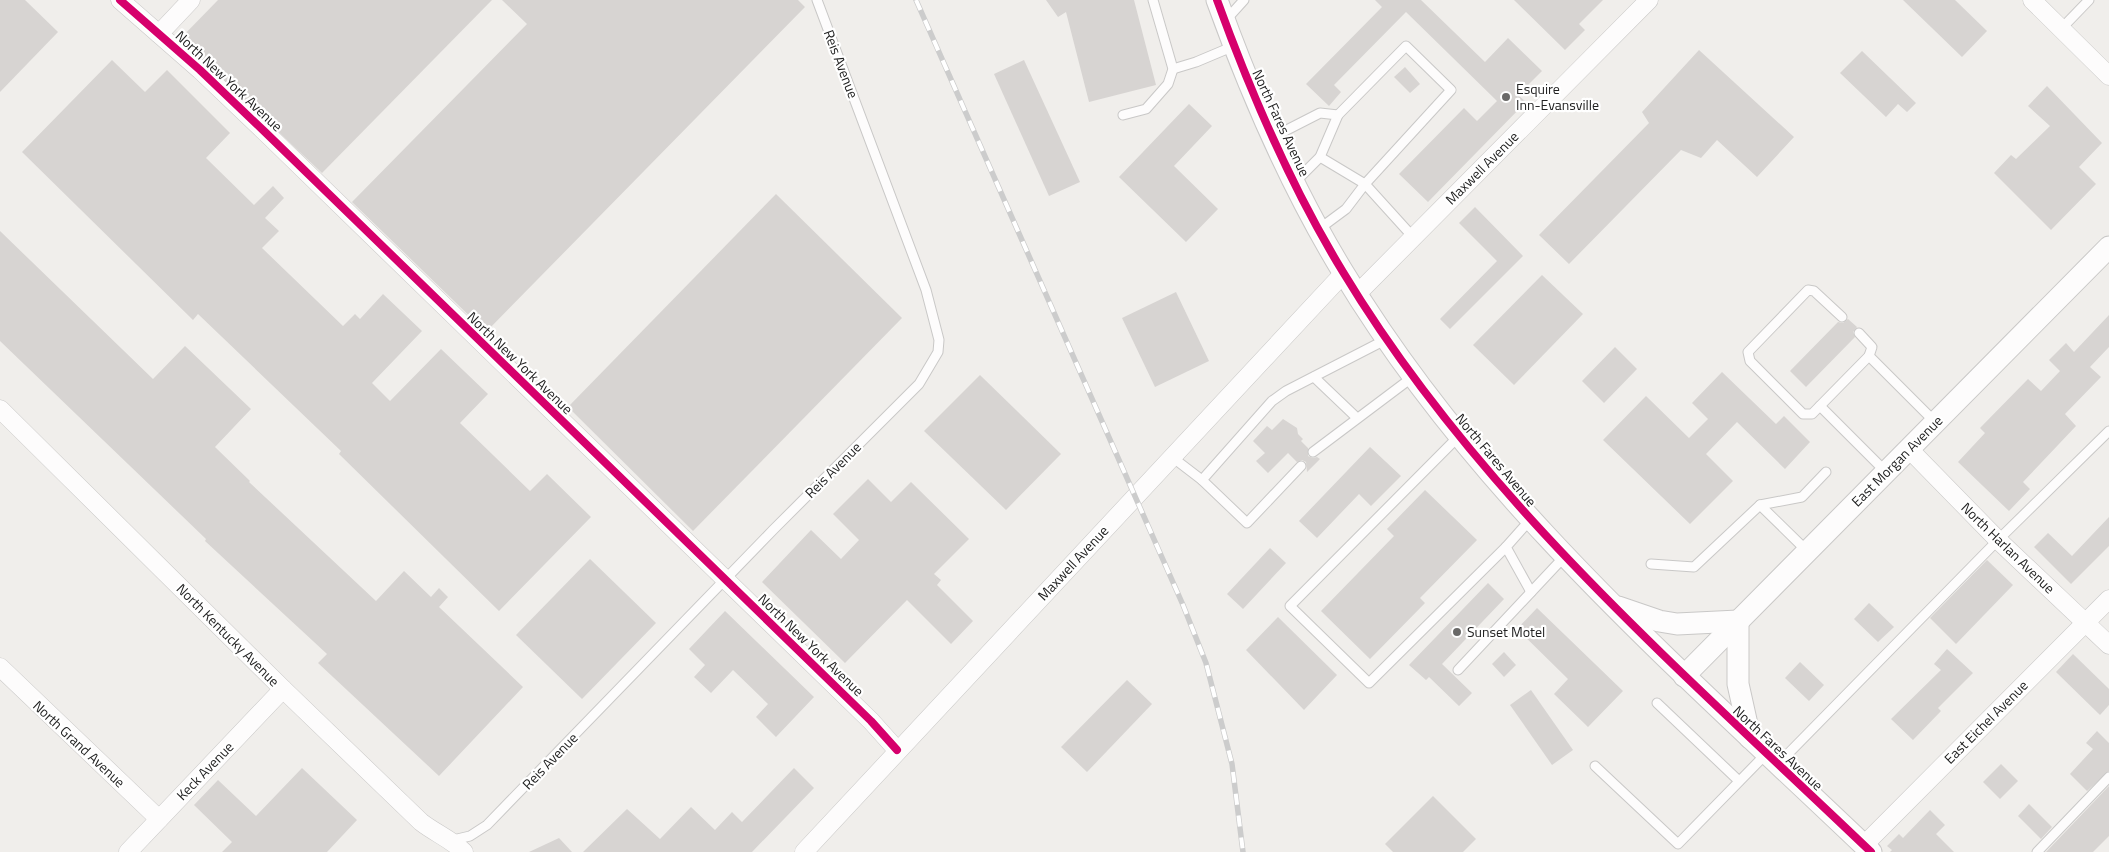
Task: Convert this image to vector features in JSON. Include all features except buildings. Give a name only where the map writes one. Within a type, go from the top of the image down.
[{"type":"street","name":"North New York Avenue","points":[[120,0],[160,34],[265,132],[871,721],[897,750]]},
{"type":"street","points":[[160,34],[191,0]]},
{"type":"street","name":"North Fares Avenue","points":[[1217,0],[1234,46],[1273,137],[1318,230],[1343,274],[1414,376],[1459,436],[1530,520],[1612,605],[1684,676],[1867,849]]},
{"type":"street","name":"Maxwell Avenue","points":[[1357,294],[1649,0]]},
{"type":"street","points":[[2032,0],[2061,29],[2106,68]]},
{"type":"street","name":"East Morgan Avenue","points":[[1684,676],[2109,247]]},
{"type":"street","name":"Maxwell Avenue","points":[[804,852],[897,750],[1343,274]]},
{"type":"street","name":"North Kentucky Avenue","points":[[0,409],[283,689],[421,822],[435,833],[458,846]]},
{"type":"street","name":"North Harlan Avenue","points":[[1909,449],[1998,540],[2109,645]]},
{"type":"street","name":"East Eichel Avenue","points":[[1867,849],[2109,599]]},
{"type":"street","points":[[1612,605],[1659,621],[1677,624],[1738,621],[1738,684],[1750,738]]},
{"type":"street","name":"North Grand Avenue","points":[[0,667],[159,819]]},
{"type":"street","name":"Keck Avenue","points":[[128,852],[283,689]]},
{"type":"lane","name":"Reis Avenue","points":[[458,846],[487,825],[919,384],[938,352],[938,328],[926,290],[817,0]]},
{"type":"lane","points":[[1124,115],[1146,109],[1168,84],[1173,69],[1153,0]]},
{"type":"lane","points":[[1225,21],[1244,0]]},
{"type":"lane","points":[[2061,29],[2089,0]]},
{"type":"lane","points":[[1173,69],[1196,62],[1234,46]]},
{"type":"lane","points":[[1295,182],[1320,157],[1338,116],[1406,46],[1451,90],[1365,184],[1346,209],[1318,230]]},
{"type":"lane","points":[[1273,137],[1320,113],[1338,116]]},
{"type":"lane","points":[[1320,157],[1365,184],[1413,238]]},
{"type":"lane","points":[[1842,317],[1814,291],[1808,290],[1748,352],[1750,361],[1803,414],[1812,414],[1869,356],[1872,347],[1859,333]]},
{"type":"lane","points":[[1202,480],[1272,401],[1314,376],[1388,339]]},
{"type":"lane","points":[[1869,356],[1936,422]]},
{"type":"lane","points":[[1314,376],[1357,418]]},
{"type":"lane","points":[[1313,452],[1414,376]]},
{"type":"lane","points":[[1820,406],[1886,472]]},
{"type":"lane","points":[[1595,766],[1678,844],[1739,781],[1772,759],[2109,431]]},
{"type":"lane","points":[[1459,436],[1290,606],[1369,684],[1506,547],[1530,520]]},
{"type":"lane","points":[[1172,457],[1202,480],[1247,523],[1301,466]]},
{"type":"lane","points":[[1651,564],[1694,567],[1760,505],[1802,497],[1826,472]]},
{"type":"lane","points":[[1760,505],[1808,551]]},
{"type":"lane","points":[[1506,547],[1531,592]]},
{"type":"lane","points":[[1458,670],[1564,556]]},
{"type":"lane","points":[[1657,703],[1739,781]]},
{"type":"lane","points":[[2037,852],[2109,777]]},
{"type":"railway","points":[[916,0],[1183,605],[1206,663],[1232,764],[1243,852]]},
{"type":"cycle path","points":[[120,0],[200,70],[265,132],[871,721],[897,750]]},
{"type":"cycle path","points":[[1217,0],[1258,105],[1306,207],[1343,272],[1397,355],[1457,433],[1520,508],[1587,579],[1657,649],[1871,852]]},
{"type":"place","name":"Esquire Inn-Evansville","points":[[1506,97]]},
{"type":"place","name":"Sunset Motel","points":[[1457,632]]}]
